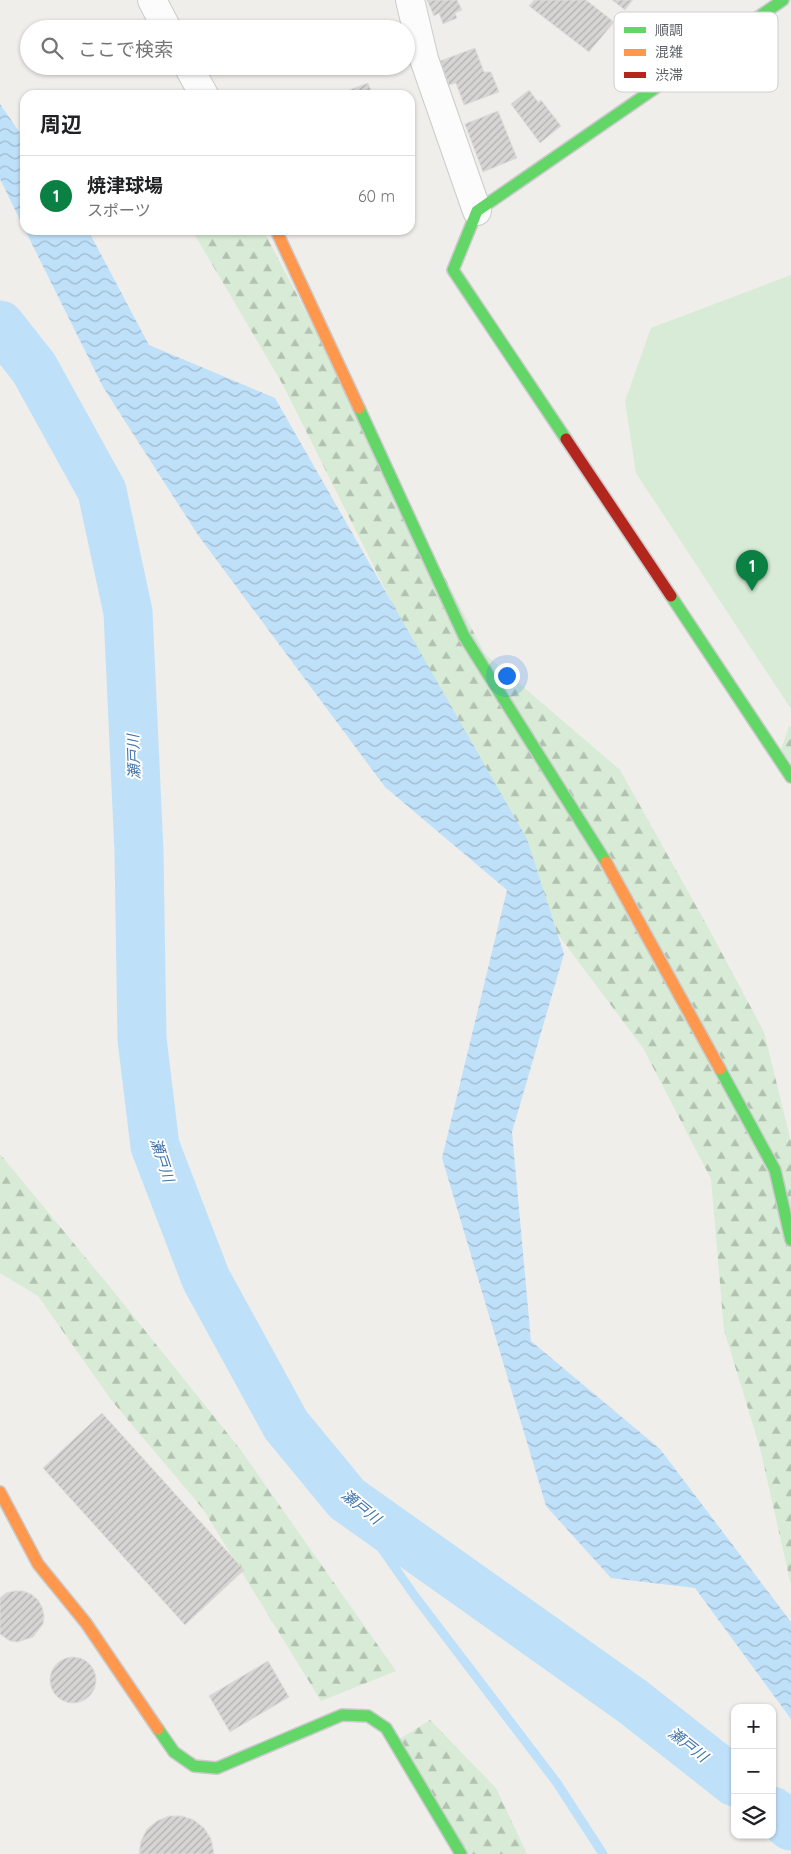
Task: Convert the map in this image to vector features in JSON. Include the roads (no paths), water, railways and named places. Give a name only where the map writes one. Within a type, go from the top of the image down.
[{"type":"street","points":[[152,0],[163,20]]},
{"type":"street","points":[[410,0],[415,20]]},
{"type":"street","points":[[766,12],[783,0]]},
{"type":"street","points":[[415,21],[424,59],[477,211]]},
{"type":"street","points":[[193,75],[201,90]]},
{"type":"street","points":[[650,92],[477,211],[453,270],[791,777]]},
{"type":"street","points":[[278,235],[464,636],[616,878],[775,1170],[791,1240]]},
{"type":"street","points":[[0,1492],[38,1564],[86,1623],[174,1752],[194,1766],[217,1768],[342,1715],[368,1716],[386,1728],[462,1854]]},
{"type":"water","points":[[0,104],[20,133],[20,220],[0,179]]},
{"type":"water","points":[[27,235],[91,235],[149,345],[275,398],[527,839],[564,954],[512,1132],[531,1341],[660,1449],[791,1622],[791,1719],[695,1588],[611,1578],[546,1506],[442,1158],[507,890],[385,787],[198,535],[103,387]]},
{"type":"waterway","name":"瀬戸川","points":[[0,325],[34,368],[102,491],[128,612],[139,852],[142,1039],[155,1146],[206,1279],[286,1425],[347,1499],[632,1701],[731,1779]]},
{"type":"waterway","points":[[347,1499],[414,1595],[557,1783],[603,1854]]},
{"type":"waterway","name":"瀬戸川","points":[[776,1814],[791,1826]]},
{"type":"place","name":"焼津球場","points":[[752,591]]}]
